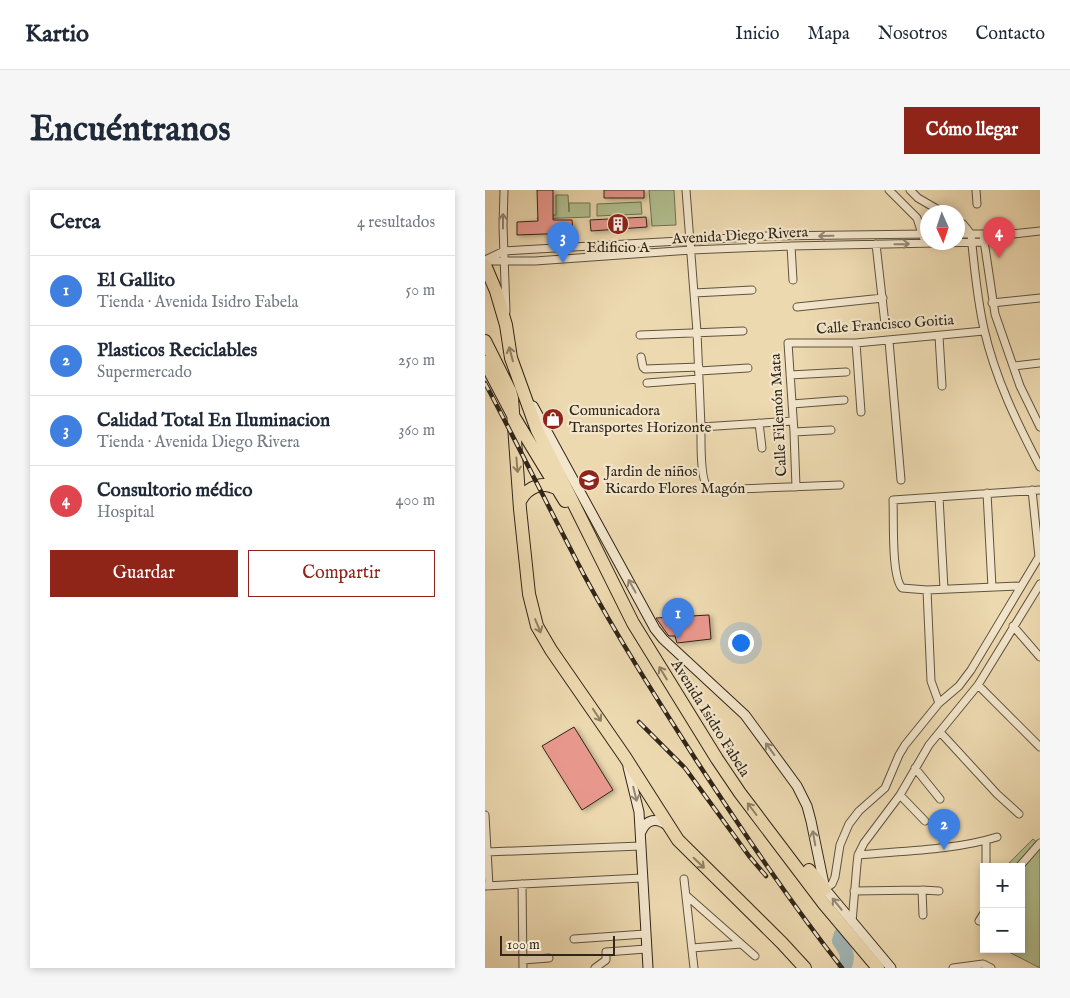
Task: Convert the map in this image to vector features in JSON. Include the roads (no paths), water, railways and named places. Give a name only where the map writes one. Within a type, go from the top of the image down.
[{"type":"highway","name":"Avenida Isidro Fabela","points":[[485,265],[496,290],[506,325],[511,358],[537,430],[595,543],[633,623],[739,793],[824,904],[878,968]]},
{"type":"highway","points":[[485,341],[510,391],[514,417],[529,594],[537,626],[668,826],[688,852],[782,943],[805,968]]},
{"type":"highway","points":[[485,362],[514,417],[614,585]]},
{"type":"highway","points":[[520,502],[526,491],[540,485],[550,485],[559,490]]},
{"type":"highway","points":[[782,847],[806,867],[825,889]]},
{"type":"main road","points":[[521,383],[655,629],[663,639],[745,715],[797,786],[807,806],[825,889],[891,968]]},
{"type":"main road","points":[[625,758],[636,797],[641,832],[648,968]]},
{"type":"main road","points":[[641,832],[647,823],[654,820],[661,821],[668,826]]},
{"type":"street","points":[[504,190],[506,325]]},
{"type":"street","points":[[686,190],[697,332],[704,478],[708,488],[715,490],[840,485]]},
{"type":"street","points":[[889,190],[917,218],[920,224]]},
{"type":"street","points":[[910,190],[930,205]]},
{"type":"street","points":[[976,190],[977,204]]},
{"type":"street","points":[[965,226],[971,234],[977,293],[985,331],[1007,398],[1021,432],[1040,467]]},
{"type":"street","name":"Avenida Diego Rivera","points":[[965,234],[994,236],[1040,231]]},
{"type":"street","name":"Avenida Diego Rivera","points":[[485,260],[504,251],[768,236],[920,234]]},
{"type":"street","points":[[983,234],[992,303],[1013,366],[1036,412],[1040,427]]},
{"type":"street","points":[[845,235],[845,244]]},
{"type":"street","name":"Avenida Diego Rivera","points":[[965,243],[984,242],[994,236]]},
{"type":"street","name":"Avenida Diego Rivera","points":[[485,260],[504,262],[535,261],[691,250],[845,244],[920,244]]},
{"type":"street","points":[[876,244],[885,324]]},
{"type":"street","points":[[791,246],[793,280]]},
{"type":"street","points":[[535,250],[535,261]]},
{"type":"street","points":[[694,293],[752,290]]},
{"type":"street","points":[[797,307],[883,298]]},
{"type":"street","points":[[992,303],[1040,298]]},
{"type":"street","points":[[640,335],[743,331]]},
{"type":"street","name":"Calle Francisco Goitia","points":[[788,343],[889,341],[985,331]]},
{"type":"street","points":[[939,336],[942,386]]},
{"type":"street","points":[[889,341],[901,480]]},
{"type":"street","name":"Calle Filemón Mata","points":[[788,343],[796,487]]},
{"type":"street","points":[[856,343],[861,412]]},
{"type":"street","points":[[641,357],[645,369],[699,372]]},
{"type":"street","points":[[1013,366],[1040,363]]},
{"type":"street","points":[[647,383],[699,372],[748,368]]},
{"type":"street","points":[[790,375],[846,372]]},
{"type":"street","points":[[792,404],[843,400]]},
{"type":"street","points":[[701,427],[793,421]]},
{"type":"street","points":[[759,422],[762,448]]},
{"type":"street","points":[[794,432],[831,430]]},
{"type":"street","points":[[825,889],[832,884],[835,876],[840,845],[849,824],[859,811],[885,788],[905,745],[939,703],[959,686],[971,670],[1020,586],[1040,556],[1036,490],[893,500],[895,569],[898,584],[902,588],[907,590],[927,590],[1020,586]]},
{"type":"street","points":[[987,493],[992,587]]},
{"type":"street","points":[[939,497],[944,589]]},
{"type":"street","points":[[852,922],[858,855],[864,843],[900,795],[929,745],[978,685],[1040,584]]},
{"type":"street","points":[[927,590],[931,681],[939,703]]},
{"type":"street","points":[[1031,600],[1040,600]]},
{"type":"street","points":[[1013,626],[1040,656]]},
{"type":"street","points":[[978,685],[1040,747]]},
{"type":"street","points":[[940,732],[997,794],[1019,814]]},
{"type":"street","points":[[915,768],[940,799]]},
{"type":"street","points":[[900,795],[925,821]]},
{"type":"street","points":[[485,815],[487,886],[642,878]]},
{"type":"street","points":[[858,855],[937,848],[986,841],[997,837]]},
{"type":"street","points":[[986,841],[986,863]]},
{"type":"street","points":[[1022,863],[1040,843]]},
{"type":"street","points":[[487,852],[641,846]]},
{"type":"street","points":[[685,879],[694,968]]},
{"type":"street","points":[[522,884],[523,968]]},
{"type":"street","points":[[854,890],[939,891]]},
{"type":"street","points":[[922,890],[923,915]]},
{"type":"street","points":[[687,896],[755,956]]},
{"type":"street","points":[[574,939],[645,934]]},
{"type":"street","points":[[692,948],[741,944]]},
{"type":"street","points":[[595,968],[606,960],[606,952],[646,949]]},
{"type":"street","points":[[523,960],[549,958]]},
{"type":"street","points":[[953,968],[983,964],[991,968]]},
{"type":"waterway","points":[[841,934],[839,941],[847,957],[844,968]]},
{"type":"railway","points":[[485,383],[584,575],[639,671],[750,841],[842,968]]},
{"type":"railway","points":[[639,722],[685,768],[749,856],[766,876]]},
{"type":"place","name":"Edificio A","points":[[618,224]]},
{"type":"place","name":"Consultorio médico","points":[[999,258]]},
{"type":"place","name":"Calidad Total En Iluminacion","points":[[563,263]]},
{"type":"place","name":"Comunicadora Transportes Horizonte","points":[[553,419]]},
{"type":"place","name":"Jardin de niños Ricardo Flores Magón","points":[[589,480]]},
{"type":"place","name":"El Gallito","points":[[678,639]]},
{"type":"place","name":"Plasticos Reciclables","points":[[944,850]]}]
